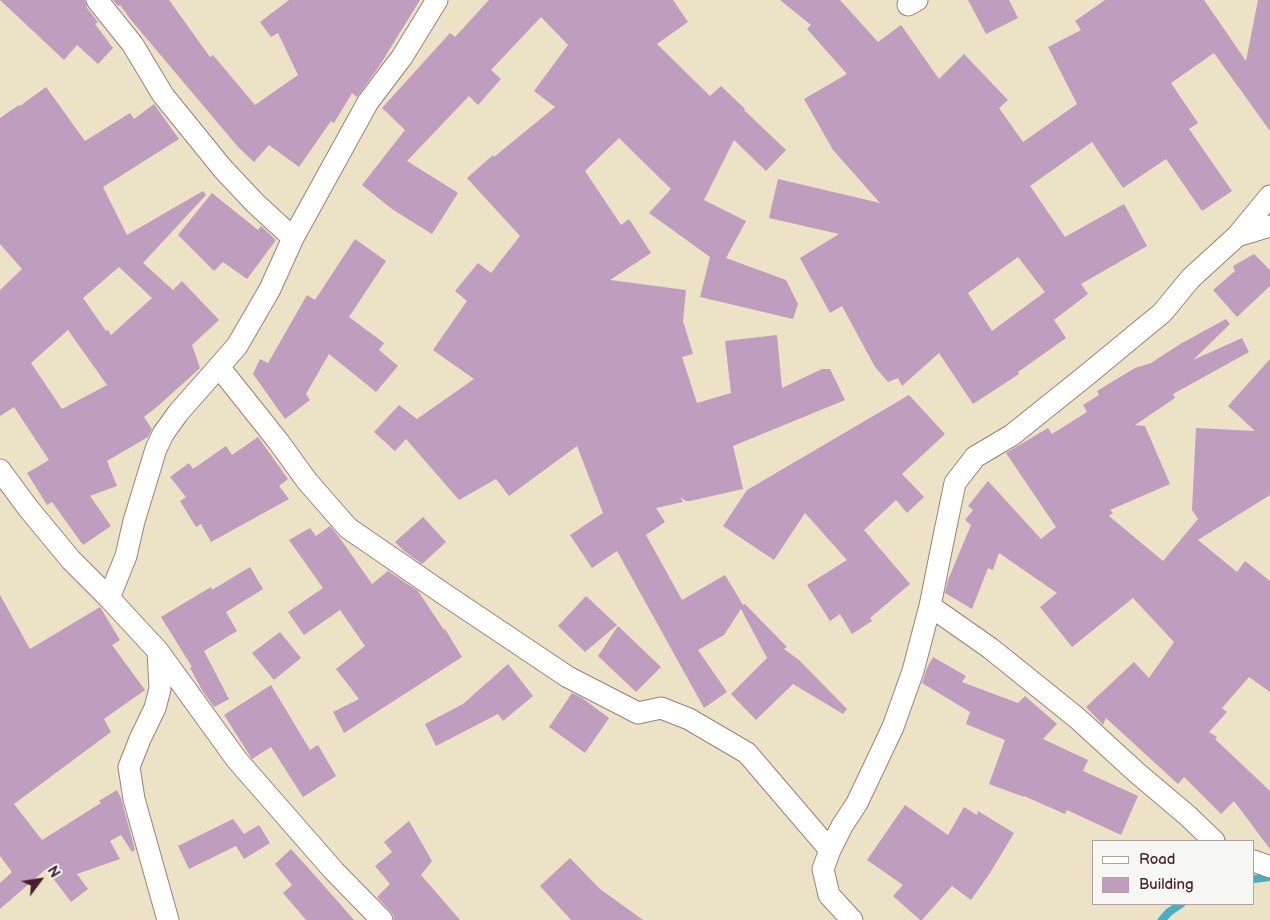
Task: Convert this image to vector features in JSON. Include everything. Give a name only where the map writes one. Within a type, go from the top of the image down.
[{"type":"street","points":[[97,0],[133,45],[163,95],[223,169],[255,204],[293,238]]},
{"type":"street","points":[[109,598],[126,556],[136,511],[156,449],[163,434],[178,413],[237,346],[270,289],[293,238],[368,102],[402,57],[437,0]]},
{"type":"street","points":[[852,920],[829,895],[823,869],[830,850],[842,826],[857,803],[893,727],[913,671],[930,606],[955,483],[975,457],[1012,435],[1162,313],[1190,278],[1238,236],[1270,196]]},
{"type":"street","points":[[1238,236],[1270,226]]},
{"type":"street","points":[[219,367],[307,481],[348,528],[568,677],[638,713],[661,708],[689,719],[747,753],[830,850]]},
{"type":"street","points":[[0,470],[28,508],[71,560],[158,651],[237,760],[334,871],[382,920]]},
{"type":"street","points":[[930,606],[990,648],[1077,718],[1213,840]]},
{"type":"street","points":[[158,651],[160,689],[155,708],[129,767],[134,799],[168,920]]},
{"type":"street","points":[[1255,861],[1270,867]]},
{"type":"building","points":[[0,0],[85,0],[87,8],[98,22],[95,24],[113,48],[98,64],[77,45],[64,60]]},
{"type":"building","points":[[113,0],[169,0],[210,57],[213,55],[255,105],[298,75],[278,33],[271,37],[260,22],[289,0],[420,0],[380,65],[357,97],[352,93],[334,123],[331,121],[299,167],[269,145],[254,162],[239,148],[120,5],[118,6]]},
{"type":"building","points":[[489,0],[673,0],[688,22],[657,44],[710,96],[721,86],[786,150],[766,171],[734,140],[704,200],[746,221],[726,258],[786,280],[798,304],[793,319],[700,297],[710,257],[649,213],[671,189],[619,138],[585,171],[621,225],[629,219],[651,253],[610,280],[686,290],[683,321],[693,354],[682,357],[697,403],[731,393],[725,341],[777,335],[782,388],[822,369],[830,369],[845,400],[733,446],[743,489],[690,501],[680,497],[683,502],[656,508],[665,522],[646,535],[682,600],[725,575],[743,605],[745,604],[787,647],[784,649],[799,660],[847,709],[843,714],[793,684],[756,720],[731,694],[767,658],[741,609],[724,635],[698,650],[727,692],[704,708],[617,551],[592,568],[570,535],[603,513],[577,446],[509,496],[496,479],[459,500],[406,439],[395,451],[374,432],[399,405],[417,419],[474,379],[433,350],[467,301],[455,291],[478,263],[491,273],[520,236],[467,178],[493,155],[494,157],[555,107],[534,91],[568,45],[541,17],[491,70],[501,79],[478,105],[469,96],[407,161],[458,193],[432,234],[392,209],[362,185],[405,130],[382,108],[450,33],[455,37]]},
{"type":"building","points":[[780,0],[840,0],[878,42],[901,25],[939,79],[964,54],[1008,100],[999,108],[1023,142],[1077,104],[1048,47],[1081,30],[1075,21],[1105,0],[1204,0],[1246,61],[1258,0],[1270,0],[1270,131],[1214,53],[1171,83],[1198,123],[1189,129],[1232,191],[1202,211],[1166,159],[1123,188],[1092,142],[1030,186],[1065,237],[1124,204],[1147,246],[1081,284],[1088,294],[1054,320],[1066,338],[1018,372],[1019,374],[973,404],[939,353],[902,386],[898,378],[888,382],[875,367],[842,306],[830,313],[800,258],[839,234],[769,218],[778,179],[880,203],[833,150],[804,99],[847,74],[807,29],[811,25]],"holes":[[[1018,257],[1045,292],[992,331],[968,293]]]},
{"type":"building","points":[[968,0],[1009,0],[1018,18],[986,34]]},
{"type":"building","points":[[46,87],[85,141],[130,113],[134,119],[154,104],[179,139],[103,187],[127,235],[203,191],[206,195],[143,263],[173,290],[182,281],[219,320],[192,345],[200,368],[144,417],[152,429],[148,437],[107,461],[117,486],[90,496],[111,526],[83,545],[52,502],[47,505],[27,473],[49,460],[14,407],[0,416],[0,290],[22,269],[0,244],[0,118]],"holes":[[[119,267],[152,298],[111,335],[108,330],[106,331],[83,298]],[[68,330],[107,385],[62,409],[31,363]]]},
{"type":"building","points":[[212,193],[258,230],[261,226],[276,240],[247,279],[223,262],[214,271],[178,235]]},
{"type":"building","points":[[355,239],[386,261],[349,317],[384,343],[379,350],[398,366],[376,392],[329,354],[306,394],[310,400],[285,419],[253,374],[260,359],[268,363],[307,295],[315,300]]},
{"type":"building","points":[[1254,254],[1270,270],[1270,286],[1237,317],[1213,290],[1235,271],[1233,266]]},
{"type":"building","points":[[1226,319],[1230,324],[1193,360],[1242,338],[1249,352],[1173,394],[1175,398],[1135,425],[1145,426],[1170,484],[1110,510],[1113,513],[1109,516],[1163,561],[1198,519],[1192,510],[1196,428],[1255,431],[1228,406],[1270,359],[1270,495],[1198,540],[1237,572],[1245,561],[1270,581],[1270,692],[1249,677],[1222,708],[1227,712],[1209,732],[1217,737],[1215,739],[1270,791],[1270,849],[1234,801],[1221,814],[1184,777],[1178,784],[1106,718],[1103,725],[1086,707],[1134,662],[1149,678],[1174,642],[1133,598],[1072,647],[1040,607],[1057,593],[999,553],[993,570],[988,568],[972,609],[945,593],[948,580],[971,525],[965,520],[973,510],[968,506],[988,481],[1041,539],[1056,527],[1006,453],[1048,428],[1052,434],[1087,412],[1083,405],[1099,395],[1097,391],[1135,368],[1151,363],[1182,343]]},
{"type":"building","points":[[909,395],[945,434],[902,474],[924,497],[907,513],[896,500],[864,530],[910,584],[870,618],[872,621],[852,634],[840,614],[830,621],[807,585],[847,560],[805,513],[774,560],[723,526],[747,490]]},
{"type":"building","points":[[258,437],[288,479],[279,486],[289,499],[211,542],[201,524],[196,527],[180,501],[186,497],[170,477],[189,463],[193,469],[226,446],[232,455]]},
{"type":"building","points":[[423,517],[446,542],[422,564],[395,542]]},
{"type":"building","points":[[330,526],[372,584],[388,571],[418,591],[462,657],[344,733],[333,712],[359,699],[336,669],[365,646],[340,610],[304,635],[288,612],[323,588],[289,540],[310,528],[316,536]]},
{"type":"building","points":[[250,567],[263,589],[226,612],[237,631],[204,651],[229,699],[214,707],[202,690],[190,668],[192,667],[161,617],[211,587],[212,590]]},
{"type":"building","points":[[0,595],[30,649],[100,607],[120,640],[112,645],[145,690],[104,719],[111,732],[14,804],[42,840],[101,803],[99,801],[117,790],[121,798],[135,850],[132,852],[121,835],[110,841],[120,859],[77,874],[88,889],[71,902],[46,869],[0,909],[0,883],[12,872],[0,856]]},
{"type":"building","points":[[586,596],[617,625],[585,652],[558,626]]},
{"type":"building","points":[[618,626],[661,667],[636,692],[598,656]]},
{"type":"building","points":[[280,632],[301,658],[274,680],[252,653]]},
{"type":"building","points":[[933,657],[966,676],[962,682],[1018,703],[1025,696],[1057,724],[1043,739],[1088,760],[1083,771],[1138,796],[1121,835],[1067,810],[1065,814],[1024,796],[989,784],[1005,740],[966,724],[970,712],[922,683]]},
{"type":"building","points":[[508,664],[533,696],[503,721],[498,714],[436,746],[425,724],[463,704]]},
{"type":"building","points":[[271,685],[310,750],[318,745],[336,776],[303,797],[271,747],[252,759],[224,715]]},
{"type":"building","points":[[572,693],[609,718],[585,753],[549,727]]},
{"type":"building","points":[[905,805],[948,835],[964,807],[977,815],[978,811],[1014,833],[971,900],[952,886],[922,920],[893,896],[903,885],[867,860]]},
{"type":"building","points":[[233,819],[244,834],[259,825],[270,843],[244,859],[236,846],[189,869],[178,846]]},
{"type":"building","points":[[409,821],[432,861],[421,875],[460,920],[394,920],[394,916],[377,897],[390,884],[375,866],[392,852],[384,842]]},
{"type":"building","points":[[291,849],[354,920],[306,920],[283,893],[292,885],[275,864]]},
{"type":"building","points":[[570,858],[600,889],[643,920],[571,920],[540,886]]},
{"type":"waterway","points":[[1255,879],[1270,877]]},
{"type":"waterway","points":[[1162,920],[1169,912],[1180,905]]}]
